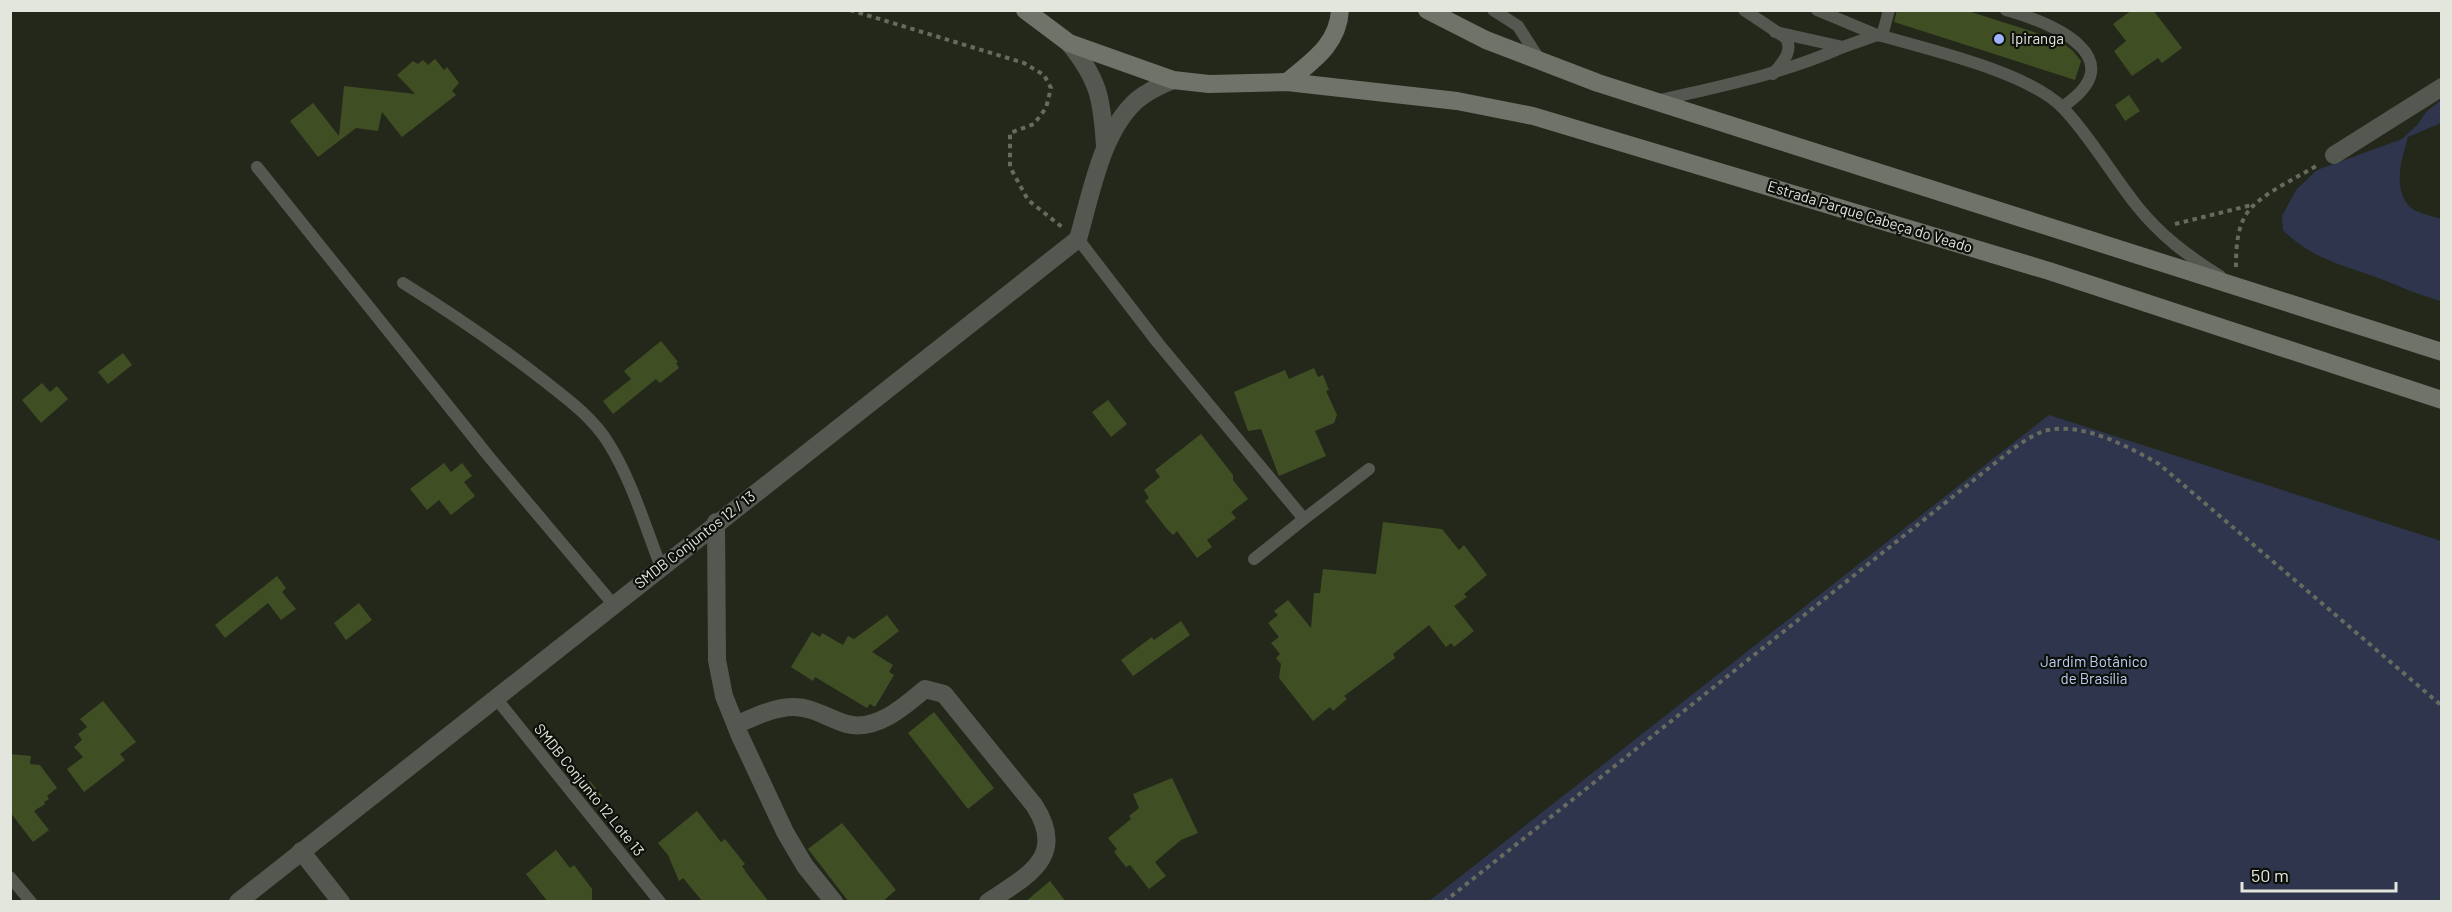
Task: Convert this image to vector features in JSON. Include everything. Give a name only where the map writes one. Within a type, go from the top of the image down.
[{"type":"main road","name":"Estrada Parque Cabeça do Veado","points":[[1025,10],[1069,43],[1173,80],[1209,84],[1287,81],[1457,101],[1533,116],[2049,271],[2442,400]]},
{"type":"main road","points":[[1287,81],[1330,42],[1339,25],[1340,10]]},
{"type":"main road","points":[[1427,10],[1486,40],[1542,63],[1654,101],[2442,352]]},
{"type":"street","points":[[1069,43],[1086,64],[1099,91],[1106,147]]},
{"type":"street","points":[[1078,239],[1106,147],[1119,121],[1137,99],[1173,80]]},
{"type":"street","points":[[2334,155],[2442,87]]},
{"type":"street","name":"SMDB Conjuntos 12 / 13","points":[[238,902],[716,522],[1078,239]]},
{"type":"street","points":[[716,522],[717,660],[724,696],[785,832],[805,866],[834,902]]},
{"type":"street","points":[[736,724],[765,712],[794,707],[825,714],[848,725],[870,724],[900,710],[925,689],[944,694],[1034,805],[1043,819],[1047,834],[1047,847],[1042,860],[1030,873],[988,902]]},
{"type":"street","points":[[301,851],[341,902]]},
{"type":"lane","points":[[1493,10],[1518,26],[1542,63]]},
{"type":"lane","points":[[1744,10],[1786,38],[1789,49],[1787,56],[1773,74]]},
{"type":"lane","points":[[1817,10],[1879,35],[1980,65],[2012,77],[2062,107],[2138,208],[2183,253],[2237,286]]},
{"type":"lane","points":[[1654,101],[1773,74],[1813,61],[1843,47],[1879,35],[1889,10]]},
{"type":"lane","points":[[2006,10],[2061,31],[2080,44],[2089,55],[2091,65],[2084,86],[2075,98],[2062,107]]},
{"type":"lane","points":[[1775,32],[1843,47]]},
{"type":"lane","points":[[257,167],[490,458],[613,604]]},
{"type":"lane","points":[[1078,239],[1158,343],[1304,519]]},
{"type":"lane","points":[[403,283],[459,318],[511,355],[587,417],[608,441],[618,460],[661,567]]},
{"type":"lane","points":[[1254,559],[1369,469]]},
{"type":"lane","name":"SMDB Conjunto 12 Lote 13","points":[[495,697],[660,902]]},
{"type":"lane","points":[[10,877],[31,902]]},
{"type":"path","points":[[850,10],[1024,63],[1044,75],[1050,88],[1046,108],[1034,124],[1010,133],[1010,167],[1028,200],[1078,239]]},
{"type":"path","points":[[2158,228],[2253,205],[2334,155]]},
{"type":"path","points":[[2237,286],[2236,244],[2241,226],[2253,205]]},
{"type":"path","points":[[1444,902],[2014,448],[2032,436],[2048,430],[2068,429],[2097,435],[2133,449],[2159,464],[2442,706]]},
{"type":"green space","points":[[2441,100],[2441,123],[2408,137],[2401,163],[2400,182],[2404,199],[2410,207],[2420,213],[2441,219],[2441,301],[2329,260],[2305,248],[2283,230],[2282,216],[2296,190],[2317,170],[2402,139],[2418,124],[2426,112]]},
{"type":"green space","name":"Jardim Botânico de Brasília","points":[[2049,415],[2441,541],[2441,901],[1429,901]]},
{"type":"building","points":[[1897,10],[1965,10],[2059,40],[2081,61],[2075,80],[1894,22]]},
{"type":"building","points":[[2132,10],[2153,10],[2182,48],[2162,63],[2158,58],[2132,76],[2114,51],[2126,41],[2113,24]]},
{"type":"building","points":[[435,59],[444,70],[447,67],[459,83],[452,91],[456,95],[402,137],[382,112],[378,131],[356,128],[318,157],[290,121],[313,103],[339,136],[344,86],[415,94],[397,75],[413,61],[418,64],[423,60],[428,65]]},
{"type":"building","points":[[2129,95],[2140,111],[2125,121],[2115,105]]},
{"type":"building","points":[[661,341],[678,362],[676,363],[679,368],[660,383],[656,379],[613,414],[603,401],[631,379],[624,371]]},
{"type":"building","points":[[123,353],[132,365],[108,384],[98,372]]},
{"type":"building","points":[[1314,368],[1318,377],[1323,375],[1329,390],[1326,391],[1337,415],[1334,423],[1315,431],[1326,456],[1279,476],[1261,429],[1248,431],[1234,392],[1285,370],[1289,379]]},
{"type":"building","points":[[42,383],[50,392],[57,386],[68,399],[41,423],[22,400]]},
{"type":"building","points":[[1108,400],[1127,424],[1111,437],[1092,412]]},
{"type":"building","points":[[1201,434],[1233,475],[1233,480],[1248,499],[1231,512],[1236,518],[1207,540],[1212,547],[1197,558],[1177,531],[1173,535],[1145,501],[1149,498],[1144,490],[1160,477],[1155,470]]},
{"type":"building","points":[[444,463],[451,472],[462,463],[472,476],[464,482],[475,496],[451,515],[439,500],[427,510],[410,489]]},
{"type":"building","points":[[1383,522],[1442,529],[1459,550],[1464,545],[1487,575],[1464,594],[1467,597],[1454,606],[1474,631],[1454,647],[1451,643],[1446,647],[1429,625],[1393,654],[1395,658],[1344,696],[1347,699],[1333,711],[1330,707],[1313,721],[1279,678],[1281,664],[1276,658],[1280,654],[1271,643],[1279,637],[1268,623],[1278,615],[1274,611],[1288,600],[1311,628],[1314,593],[1320,593],[1323,569],[1376,574]]},
{"type":"building","points":[[277,576],[286,588],[282,592],[296,609],[281,620],[268,603],[225,638],[215,625]]},
{"type":"building","points":[[359,603],[372,620],[346,640],[334,623]]},
{"type":"building","points":[[887,615],[899,631],[872,652],[893,665],[889,672],[894,675],[875,707],[870,704],[867,708],[815,677],[813,681],[791,667],[812,632],[820,637],[822,633],[843,645],[848,636],[854,639]]},
{"type":"building","points":[[1181,621],[1190,635],[1133,676],[1121,660],[1152,637],[1154,640]]},
{"type":"building","points":[[103,701],[136,742],[120,754],[125,760],[84,792],[67,769],[83,757],[74,747],[82,740],[78,734],[87,727],[80,719]]},
{"type":"building","points":[[934,712],[994,788],[968,809],[908,733]]},
{"type":"building","points":[[10,754],[31,756],[30,764],[40,765],[57,788],[47,796],[49,799],[44,802],[45,804],[34,811],[49,830],[33,842],[10,812]]},
{"type":"building","points":[[1172,778],[1198,833],[1181,840],[1155,862],[1166,876],[1149,889],[1130,865],[1126,867],[1114,852],[1117,849],[1108,838],[1131,819],[1129,816],[1139,808],[1133,794]]},
{"type":"building","points":[[590,781],[602,796],[592,804],[580,789]]},
{"type":"building","points":[[697,811],[721,842],[725,839],[745,864],[742,866],[769,902],[703,902],[683,878],[679,881],[668,855],[658,843]]},
{"type":"building","points":[[842,823],[896,890],[882,902],[849,902],[808,849]]},
{"type":"building","points":[[556,850],[570,868],[574,865],[592,889],[592,902],[548,902],[526,874]]},
{"type":"building","points":[[1050,881],[1066,902],[1025,902]]},
{"type":"place","name":"Ipiranga","points":[[1999,39]]}]
